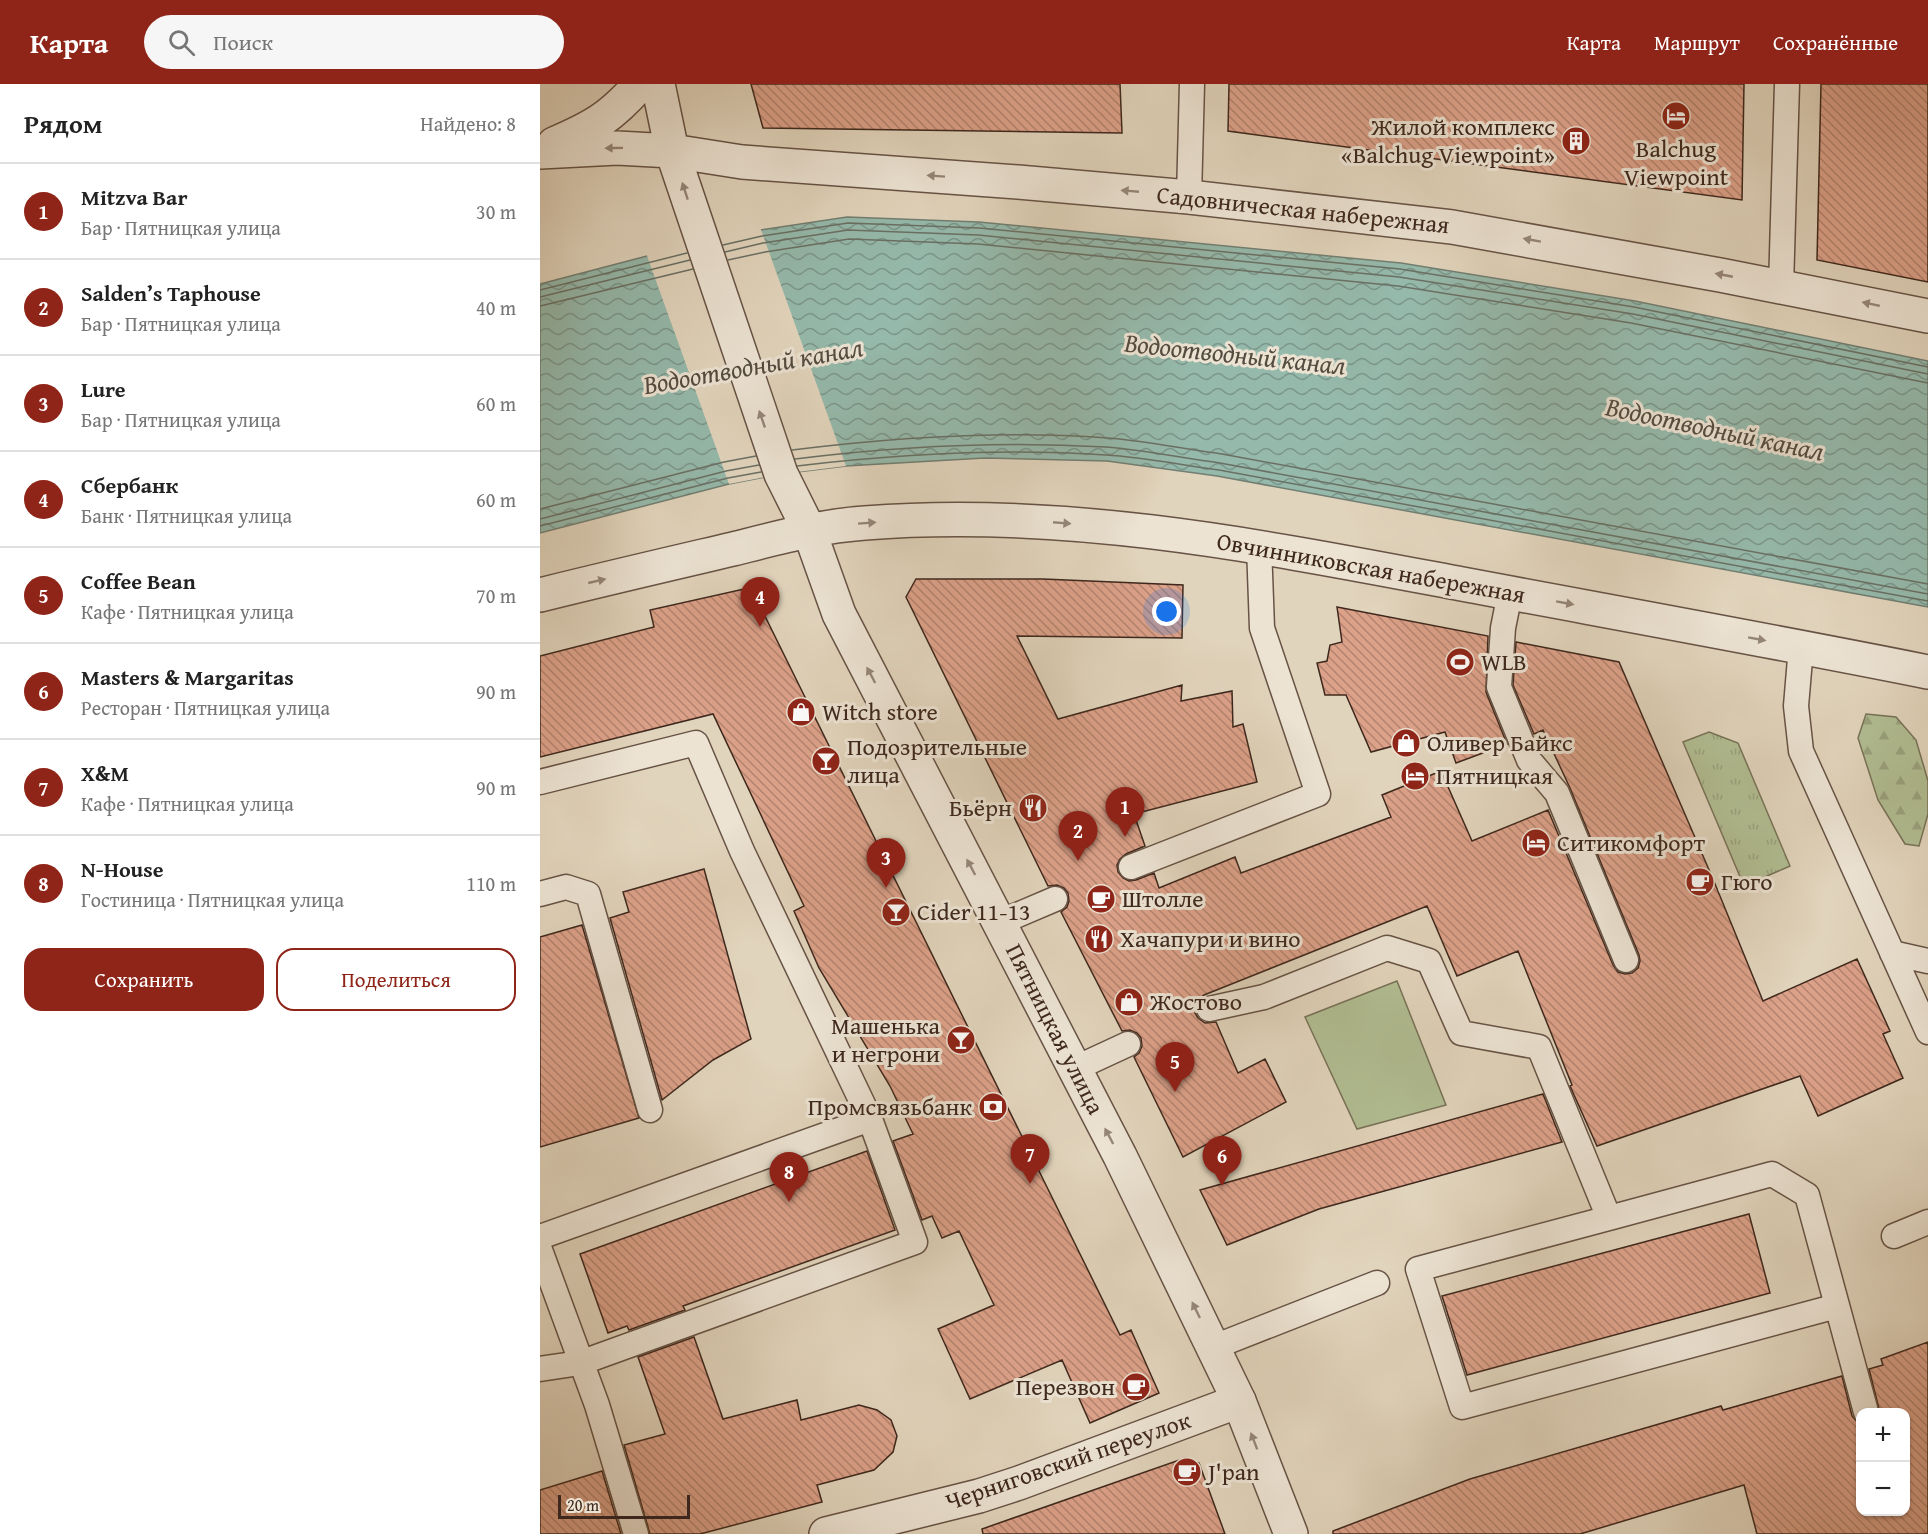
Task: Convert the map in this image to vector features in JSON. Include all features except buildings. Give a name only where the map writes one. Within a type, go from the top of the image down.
[{"type":"street","points":[[540,151],[591,128],[620,107],[640,84]]},
{"type":"street","name":"Пятницкая улица","points":[[658,84],[672,151],[781,474],[809,530],[839,614],[1120,1156],[1214,1347],[1239,1401],[1291,1534]]},
{"type":"street","name":"Садовническая набережная","points":[[540,151],[617,148],[672,151],[742,162],[1189,197],[1452,226],[1928,316]]},
{"type":"street","name":"Овчинниковская набережная","points":[[540,595],[809,530],[862,523],[999,520],[1141,530],[1259,546],[1928,672]]},
{"type":"street","name":"Черниговский переулок","points":[[826,1534],[979,1496],[1239,1401]]},
{"type":"lane","points":[[1189,197],[1192,84]]},
{"type":"lane","points":[[1782,287],[1787,84]]},
{"type":"lane","points":[[1131,867],[1318,794],[1262,627],[1259,546]]},
{"type":"lane","points":[[1510,593],[1503,628],[1499,687],[1529,760],[1557,793],[1626,960]]},
{"type":"lane","points":[[1801,647],[1796,706],[1801,751],[1928,1032]]},
{"type":"lane","points":[[540,782],[696,743],[742,851],[870,1119],[915,1242],[580,1363],[540,1369]]},
{"type":"lane","points":[[540,894],[566,887],[588,894],[650,1110]]},
{"type":"lane","points":[[1000,922],[1055,899]]},
{"type":"lane","points":[[1209,1009],[1264,997],[1387,948],[1429,961],[1461,1033],[1539,1047],[1609,1218]]},
{"type":"lane","points":[[1892,953],[1928,961]]},
{"type":"lane","points":[[1074,1069],[1128,1044]]},
{"type":"lane","points":[[540,1238],[870,1119]]},
{"type":"lane","points":[[1837,1306],[1462,1407],[1419,1269],[1772,1174],[1807,1195],[1865,1408]]},
{"type":"lane","points":[[1894,1236],[1928,1222]]},
{"type":"lane","points":[[540,1250],[597,1405],[636,1534]]},
{"type":"lane","points":[[1214,1347],[1377,1283]]},
{"type":"green space","points":[[1866,714],[1896,717],[1916,740],[1928,781],[1928,814],[1919,846],[1905,844],[1878,800],[1858,738]]},
{"type":"green space","points":[[1709,732],[1738,743],[1790,866],[1744,886],[1683,742]]},
{"type":"green space","points":[[1397,981],[1446,1105],[1357,1129],[1305,1017]]},
{"type":"water","name":"Водоотводный канал","points":[[847,217],[979,222],[1401,263],[1635,301],[1928,361],[1928,607],[1217,476],[1107,461],[985,458],[846,466],[781,474],[729,484],[540,533],[540,284],[760,230]]},
{"type":"pier","points":[[760,227],[846,466],[781,474],[729,484],[646,253]]},
{"type":"place","name":"Balchug Viewpoint","points":[[1676,116]]},
{"type":"place","name":"Жилой комплекс «Balchug Viewpoint»","points":[[1576,141]]},
{"type":"place","name":"Сбербанк","points":[[760,627]]},
{"type":"place","name":"WLB","points":[[1460,662]]},
{"type":"place","name":"Witch store","points":[[801,712]]},
{"type":"place","name":"Оливер Байкс","points":[[1406,743]]},
{"type":"place","name":"Подозрительные лица","points":[[826,761]]},
{"type":"place","name":"Пятницкая","points":[[1415,776]]},
{"type":"place","name":"Бьёрн","points":[[1033,808]]},
{"type":"place","name":"Mitzva Bar","points":[[1125,837]]},
{"type":"place","name":"Ситикомфорт","points":[[1536,843]]},
{"type":"place","name":"Salden’s Taphouse","points":[[1078,861]]},
{"type":"place","name":"Гюго","points":[[1700,882]]},
{"type":"place","name":"Lure","points":[[886,888]]},
{"type":"place","name":"Штолле","points":[[1101,899]]},
{"type":"place","name":"Cider 11-13","points":[[896,912]]},
{"type":"place","name":"Хачапури и вино","points":[[1099,939]]},
{"type":"place","name":"Жостово","points":[[1129,1002]]},
{"type":"place","name":"Машенька и негрони","points":[[961,1040]]},
{"type":"place","name":"Coffee Bean","points":[[1175,1092]]},
{"type":"place","name":"Промсвязьбанк","points":[[993,1107]]},
{"type":"place","name":"Х&М","points":[[1030,1184]]},
{"type":"place","name":"Masters & Margaritas","points":[[1222,1186]]},
{"type":"place","name":"N-House","points":[[789,1202]]},
{"type":"place","name":"Перезвон","points":[[1136,1387]]},
{"type":"place","name":"J'pan","points":[[1187,1472]]}]
